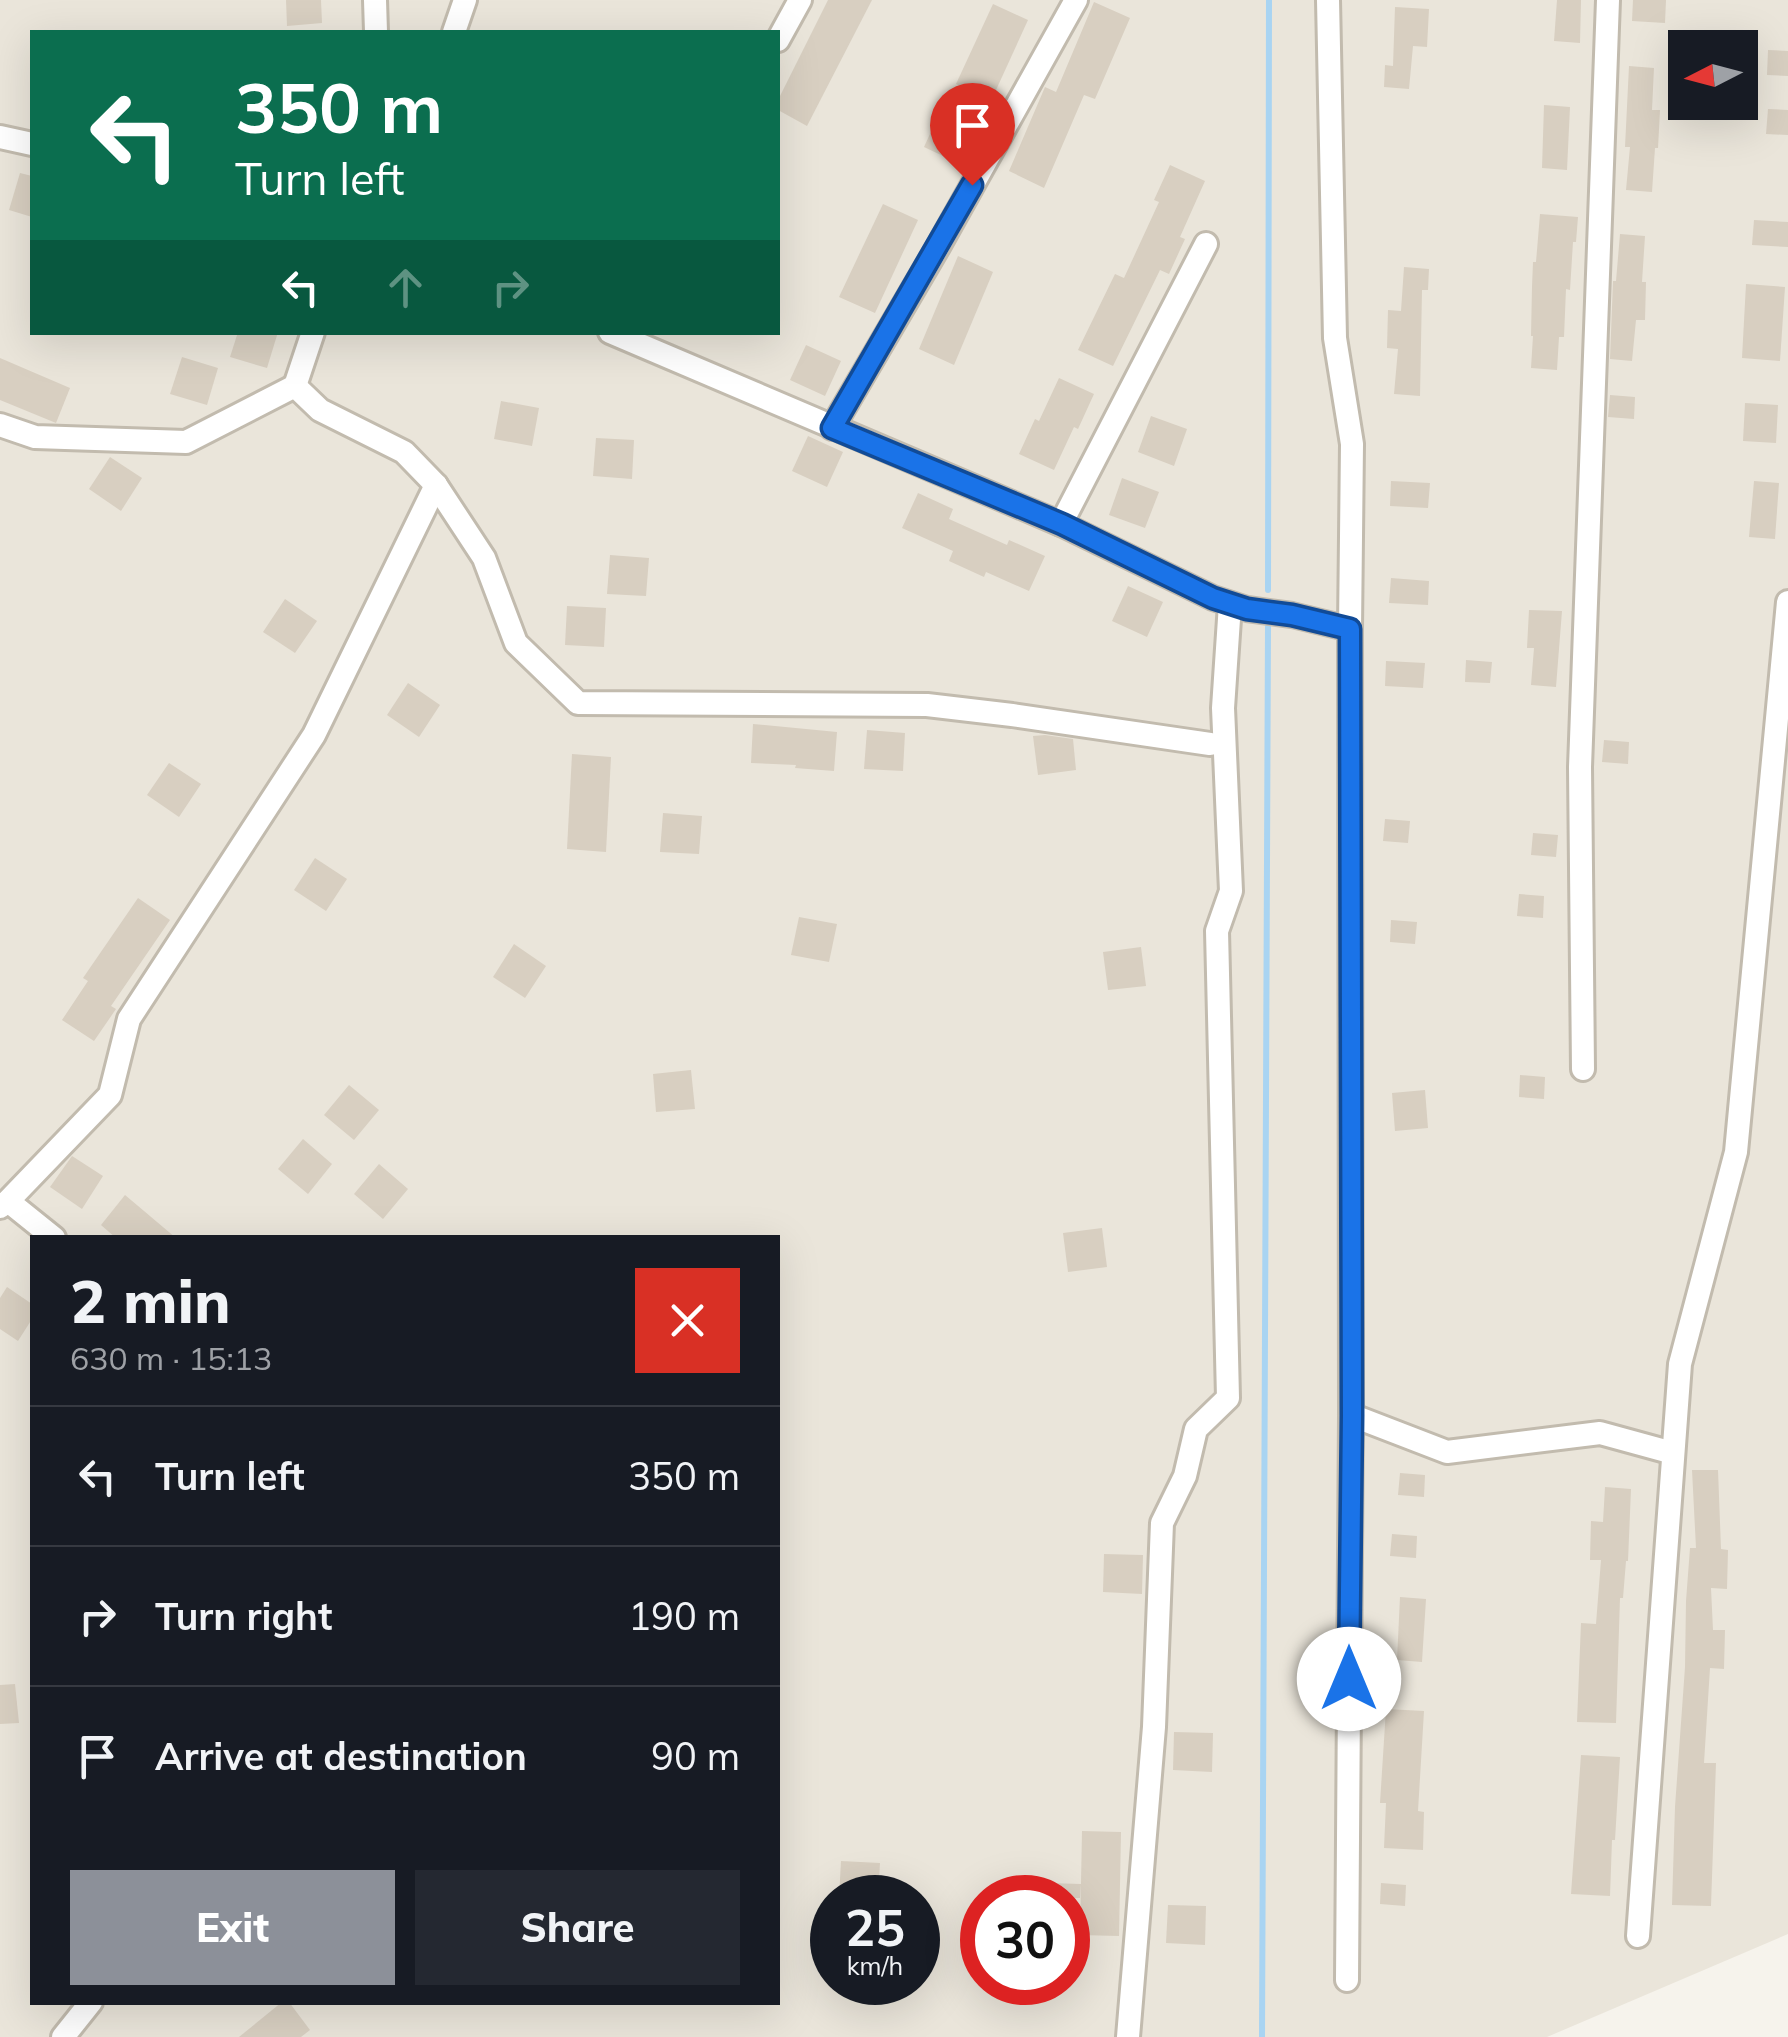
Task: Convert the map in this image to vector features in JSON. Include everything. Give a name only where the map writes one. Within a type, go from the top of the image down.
[{"type":"street","points":[[375,0],[376,30]]},
{"type":"street","points":[[455,30],[465,0]]},
{"type":"street","points":[[780,36],[800,0]]},
{"type":"street","points":[[832,428],[1076,0]]},
{"type":"street","points":[[1328,0],[1335,338],[1352,444],[1352,1415],[1347,1980]]},
{"type":"street","points":[[1584,1069],[1580,767],[1608,0]]},
{"type":"street","points":[[0,136],[30,144]]},
{"type":"street","points":[[1062,524],[1206,244]]},
{"type":"street","points":[[0,425],[35,437],[186,442],[295,386],[312,335]]},
{"type":"street","points":[[618,335],[1062,524],[1213,598],[1247,609],[1350,629]]},
{"type":"street","points":[[295,386],[320,410],[404,452],[436,485],[484,558],[516,643],[578,703],[927,705],[1210,744]]},
{"type":"street","points":[[50,1235],[4,1204],[110,1095],[129,1020],[314,735],[436,485]]},
{"type":"street","points":[[1638,1936],[1680,1364],[1736,1152],[1788,602]]},
{"type":"street","points":[[1128,2037],[1154,1727],[1162,1523],[1185,1476],[1196,1429],[1228,1398],[1217,931],[1231,891],[1223,708],[1230,604]]},
{"type":"street","points":[[1352,1415],[1447,1452],[1600,1433],[1673,1453]]},
{"type":"street","points":[[63,2037],[88,2005]]},
{"type":"shaded area","points":[[0,0],[1788,0],[1788,1934],[1547,2037],[0,2037]]},
{"type":"building","points":[[286,0],[321,0],[322,23],[287,26]]},
{"type":"building","points":[[828,0],[872,0],[807,126],[780,111],[780,96]]},
{"type":"building","points":[[1557,0],[1581,0],[1580,43],[1554,41]]},
{"type":"building","points":[[1633,0],[1666,0],[1665,23],[1632,21]]},
{"type":"building","points":[[1094,2],[1130,18],[1095,99],[1084,95],[1044,188],[1009,171],[1045,87],[1056,92]]},
{"type":"building","points":[[993,4],[1028,20],[991,101],[956,84]]},
{"type":"building","points":[[1395,7],[1429,9],[1427,47],[1413,46],[1409,89],[1384,87],[1385,65],[1393,66]]},
{"type":"building","points":[[1768,50],[1788,51],[1788,76],[1767,75]]},
{"type":"building","points":[[1629,66],[1654,68],[1652,110],[1660,110],[1652,192],[1626,190]]},
{"type":"building","points":[[1544,105],[1570,107],[1567,170],[1542,168]]},
{"type":"building","points":[[1768,109],[1788,110],[1788,135],[1766,134]]},
{"type":"building","points":[[940,112],[976,129],[960,164],[924,147]]},
{"type":"building","points":[[1170,165],[1205,181],[1180,237],[1185,239],[1169,274],[1160,270],[1113,366],[1078,350],[1115,274],[1124,278],[1159,202],[1154,200]]},
{"type":"building","points":[[20,173],[30,176],[30,216],[9,210]]},
{"type":"building","points":[[883,204],[918,220],[875,313],[839,297]]},
{"type":"building","points":[[1540,214],[1578,217],[1557,370],[1531,368],[1533,262]]},
{"type":"building","points":[[1754,220],[1788,222],[1788,247],[1752,245]]},
{"type":"building","points":[[1620,234],[1645,236],[1645,320],[1636,320],[1632,361],[1610,359],[1613,281]]},
{"type":"building","points":[[958,256],[993,272],[954,365],[919,349]]},
{"type":"building","points":[[1404,267],[1429,269],[1428,290],[1422,290],[1420,396],[1394,394],[1398,349],[1387,348],[1388,310],[1401,311]]},
{"type":"building","points":[[1746,284],[1785,287],[1780,361],[1742,358]]},
{"type":"building","points":[[237,335],[277,335],[267,368],[230,357]]},
{"type":"building","points":[[806,345],[841,361],[825,396],[790,380]]},
{"type":"building","points":[[182,357],[218,368],[207,405],[170,394]]},
{"type":"building","points":[[0,358],[70,388],[56,423],[0,400]]},
{"type":"building","points":[[1059,378],[1094,394],[1054,470],[1019,454]]},
{"type":"building","points":[[1610,395],[1635,397],[1634,419],[1608,417]]},
{"type":"building","points":[[501,401],[539,408],[532,446],[494,439]]},
{"type":"building","points":[[1745,403],[1778,405],[1776,443],[1743,441]]},
{"type":"building","points":[[1151,416],[1187,429],[1174,466],[1138,452]]},
{"type":"building","points":[[808,436],[843,452],[827,487],[792,471]]},
{"type":"building","points":[[596,438],[634,440],[632,479],[593,476]]},
{"type":"building","points":[[110,457],[142,478],[121,511],[89,489]]},
{"type":"building","points":[[1122,478],[1159,492],[1145,528],[1109,515]]},
{"type":"building","points":[[1391,481],[1430,483],[1428,508],[1390,506]]},
{"type":"building","points":[[1754,481],[1779,483],[1775,539],[1749,537]]},
{"type":"building","points":[[918,493],[953,509],[949,519],[1007,545],[1009,540],[1045,556],[1029,591],[949,561],[953,551],[902,528]]},
{"type":"building","points":[[610,555],[649,558],[646,596],[607,594]]},
{"type":"building","points":[[1391,578],[1429,581],[1428,605],[1389,603]]},
{"type":"building","points":[[1128,586],[1163,602],[1147,637],[1112,621]]},
{"type":"building","points":[[285,599],[317,621],[295,653],[263,632]]},
{"type":"building","points":[[567,606],[606,608],[604,647],[565,645]]},
{"type":"building","points":[[1529,610],[1562,611],[1556,687],[1531,685],[1534,648],[1527,648]]},
{"type":"building","points":[[1466,660],[1492,662],[1490,683],[1465,682]]},
{"type":"building","points":[[1386,661],[1425,663],[1423,688],[1385,686]]},
{"type":"building","points":[[408,683],[440,705],[419,737],[387,715]]},
{"type":"building","points":[[753,724],[837,732],[834,771],[751,763]]},
{"type":"building","points":[[867,730],[905,733],[903,771],[864,769]]},
{"type":"building","points":[[1033,736],[1073,739],[1076,770],[1038,775]]},
{"type":"building","points":[[1604,740],[1629,742],[1628,764],[1602,762]]},
{"type":"building","points":[[572,754],[611,757],[606,852],[567,849]]},
{"type":"building","points":[[169,763],[201,784],[179,817],[147,795]]},
{"type":"building","points":[[663,813],[702,816],[699,854],[660,852]]},
{"type":"building","points":[[1385,819],[1410,821],[1408,843],[1383,841]]},
{"type":"building","points":[[1533,833],[1558,835],[1556,857],[1531,855]]},
{"type":"building","points":[[315,858],[347,879],[326,911],[294,890]]},
{"type":"building","points":[[1519,894],[1544,896],[1543,918],[1517,916]]},
{"type":"building","points":[[138,898],[170,920],[111,1006],[116,1009],[94,1041],[62,1020],[88,981],[83,978]]},
{"type":"building","points":[[799,917],[837,924],[829,962],[791,955]]},
{"type":"building","points":[[1391,920],[1417,922],[1415,944],[1390,942]]},
{"type":"building","points":[[514,944],[546,966],[525,998],[493,977]]},
{"type":"building","points":[[1141,947],[1146,986],[1108,990],[1103,952]]},
{"type":"building","points":[[691,1070],[695,1109],[656,1112],[653,1074]]},
{"type":"building","points":[[1520,1075],[1545,1077],[1544,1099],[1519,1097]]},
{"type":"building","points":[[349,1085],[379,1110],[354,1140],[324,1115]]},
{"type":"building","points":[[1425,1090],[1428,1128],[1395,1131],[1392,1093]]},
{"type":"building","points":[[303,1139],[332,1164],[308,1194],[278,1169]]},
{"type":"building","points":[[72,1156],[103,1176],[82,1209],[50,1187]]},
{"type":"building","points":[[379,1164],[408,1189],[383,1219],[354,1194]]},
{"type":"building","points":[[125,1195],[172,1235],[113,1235],[101,1225]]},
{"type":"building","points":[[1102,1228],[1107,1267],[1068,1272],[1063,1233]]},
{"type":"building","points":[[7,1287],[30,1303],[30,1322],[18,1341],[0,1329],[0,1298]]},
{"type":"building","points":[[1692,1470],[1718,1470],[1721,1549],[1728,1550],[1727,1589],[1711,1588],[1713,1630],[1725,1630],[1724,1669],[1710,1668],[1704,1763],[1716,1763],[1711,1906],[1672,1905],[1686,1601],[1690,1548],[1696,1548]]},
{"type":"building","points":[[1400,1473],[1425,1475],[1424,1497],[1398,1495]]},
{"type":"building","points":[[1605,1487],[1631,1489],[1628,1561],[1620,1598],[1616,1723],[1577,1722],[1581,1623],[1596,1624],[1601,1560],[1590,1560],[1591,1521],[1603,1522]]},
{"type":"building","points":[[1392,1534],[1417,1536],[1416,1558],[1390,1556]]},
{"type":"building","points":[[1104,1554],[1143,1555],[1142,1594],[1103,1592]]},
{"type":"building","points":[[1400,1597],[1426,1599],[1422,1662],[1397,1660]]},
{"type":"building","points":[[15,1684],[19,1723],[0,1724],[0,1685]]},
{"type":"building","points":[[1386,1709],[1424,1711],[1418,1811],[1424,1812],[1423,1850],[1384,1848],[1386,1803],[1380,1803]]},
{"type":"building","points":[[1174,1732],[1213,1733],[1212,1772],[1173,1770]]},
{"type":"building","points":[[1581,1755],[1620,1757],[1610,1896],[1571,1894]]},
{"type":"building","points":[[1082,1831],[1121,1832],[1119,1936],[1090,1935],[1090,1875],[1081,1875]]},
{"type":"building","points":[[841,1861],[880,1863],[879,1875],[840,1875]]},
{"type":"building","points":[[1381,1883],[1406,1885],[1405,1906],[1380,1904]]},
{"type":"building","points":[[1168,1905],[1206,1906],[1205,1945],[1166,1943]]},
{"type":"building","points":[[278,2005],[291,2005],[310,2030],[301,2037],[239,2037]]},
{"type":"waterway","points":[[1268,590],[1269,0]]},
{"type":"waterway","points":[[1262,2037],[1268,627]]},
{"type":"route","points":[[972,185],[832,428],[1062,524],[1213,598],[1247,609],[1350,629],[1349,1679]]}]
